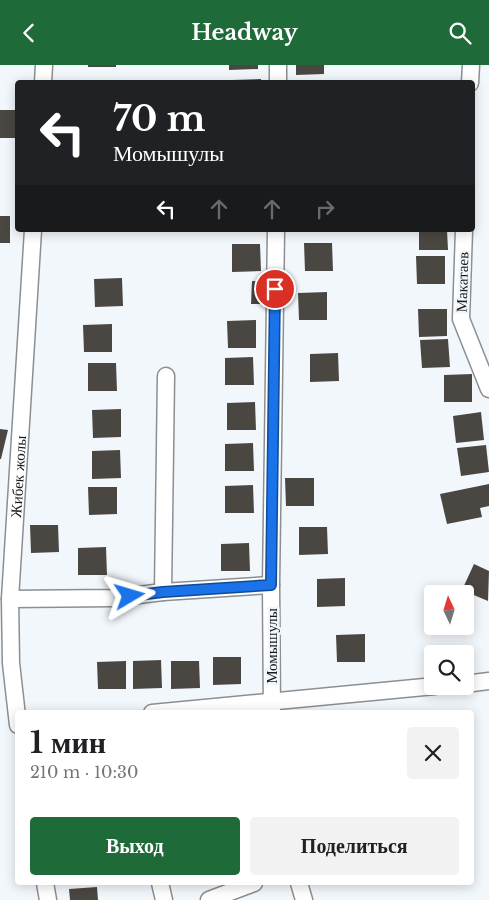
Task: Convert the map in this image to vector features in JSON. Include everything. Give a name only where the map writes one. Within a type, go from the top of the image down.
[{"type":"street","points":[[43,80],[44,65]]},
{"type":"street","points":[[278,65],[278,80]]},
{"type":"street","points":[[470,80],[471,65]]},
{"type":"street","name":"Жибек жолы","points":[[16,710],[11,663],[10,599],[33,232]]},
{"type":"street","name":"Момышулы","points":[[272,707],[271,585],[276,232]]},
{"type":"street","name":"Макатаев","points":[[464,232],[460,319],[489,389]]},
{"type":"street","points":[[163,592],[166,376]]},
{"type":"street","points":[[10,599],[114,598],[163,592],[271,585]]},
{"type":"street","points":[[474,682],[489,681]]},
{"type":"street","points":[[212,710],[272,707],[424,687]]},
{"type":"street","points":[[45,885],[48,900]]},
{"type":"street","points":[[160,885],[164,900]]},
{"type":"street","points":[[210,900],[249,885]]},
{"type":"street","points":[[300,885],[304,900]]},
{"type":"building","points":[[88,65],[116,65],[116,67],[88,67]]},
{"type":"building","points":[[229,65],[258,65],[258,69],[229,70]]},
{"type":"building","points":[[296,65],[324,65],[324,74],[296,75]]},
{"type":"building","points":[[0,110],[15,110],[15,138],[0,138]]},
{"type":"building","points":[[0,216],[10,216],[10,243],[0,243]]},
{"type":"building","points":[[419,232],[447,232],[448,250],[419,250]]},
{"type":"building","points":[[304,243],[332,243],[333,271],[305,271]]},
{"type":"building","points":[[232,244],[260,244],[261,271],[232,272]]},
{"type":"building","points":[[416,256],[445,256],[445,284],[417,284]]},
{"type":"building","points":[[122,278],[123,306],[95,307],[94,279]]},
{"type":"building","points":[[252,281],[264,282],[264,304],[251,304]]},
{"type":"building","points":[[327,292],[327,320],[299,320],[298,293]]},
{"type":"building","points":[[418,309],[447,309],[447,336],[419,337]]},
{"type":"building","points":[[256,320],[256,348],[228,348],[227,321]]},
{"type":"building","points":[[112,324],[112,352],[84,352],[83,325]]},
{"type":"building","points":[[448,339],[450,367],[422,368],[420,340]]},
{"type":"building","points":[[338,353],[339,381],[310,382],[310,354]]},
{"type":"building","points":[[253,357],[254,385],[225,385],[225,358]]},
{"type":"building","points":[[88,363],[116,363],[117,391],[88,391]]},
{"type":"building","points":[[472,374],[472,402],[444,402],[444,375]]},
{"type":"building","points":[[255,402],[256,430],[227,430],[227,403]]},
{"type":"building","points":[[121,409],[121,437],[93,438],[92,410]]},
{"type":"building","points":[[481,412],[484,440],[456,443],[453,416]]},
{"type":"building","points":[[0,429],[8,430],[1,459],[0,459]]},
{"type":"building","points":[[253,443],[254,471],[225,471],[225,444]]},
{"type":"building","points":[[486,445],[489,472],[461,476],[457,448]]},
{"type":"building","points":[[120,450],[121,478],[92,479],[92,451]]},
{"type":"building","points":[[285,478],[314,478],[314,506],[286,506]]},
{"type":"building","points":[[489,484],[489,506],[480,508],[482,517],[447,524],[440,494]]},
{"type":"building","points":[[253,485],[254,513],[225,513],[225,486]]},
{"type":"building","points":[[88,487],[117,487],[117,514],[89,515]]},
{"type":"building","points":[[30,525],[58,525],[59,552],[31,553]]},
{"type":"building","points":[[299,527],[327,527],[328,554],[299,555]]},
{"type":"building","points":[[249,543],[250,571],[221,571],[221,544]]},
{"type":"building","points":[[106,547],[107,575],[78,575],[78,548]]},
{"type":"building","points":[[474,564],[489,571],[488,601],[474,595],[474,585],[464,585]]},
{"type":"building","points":[[345,578],[345,606],[317,607],[317,579]]},
{"type":"building","points":[[365,634],[365,662],[337,662],[336,635]]},
{"type":"building","points":[[213,657],[241,657],[241,684],[213,685]]},
{"type":"building","points":[[161,660],[162,688],[133,689],[133,661]]},
{"type":"building","points":[[126,661],[126,689],[98,689],[97,662]]},
{"type":"building","points":[[171,661],[199,661],[200,688],[171,689]]},
{"type":"building","points":[[97,887],[98,900],[70,900],[69,889]]},
{"type":"route","points":[[130,596],[271,585],[275,289]]}]
